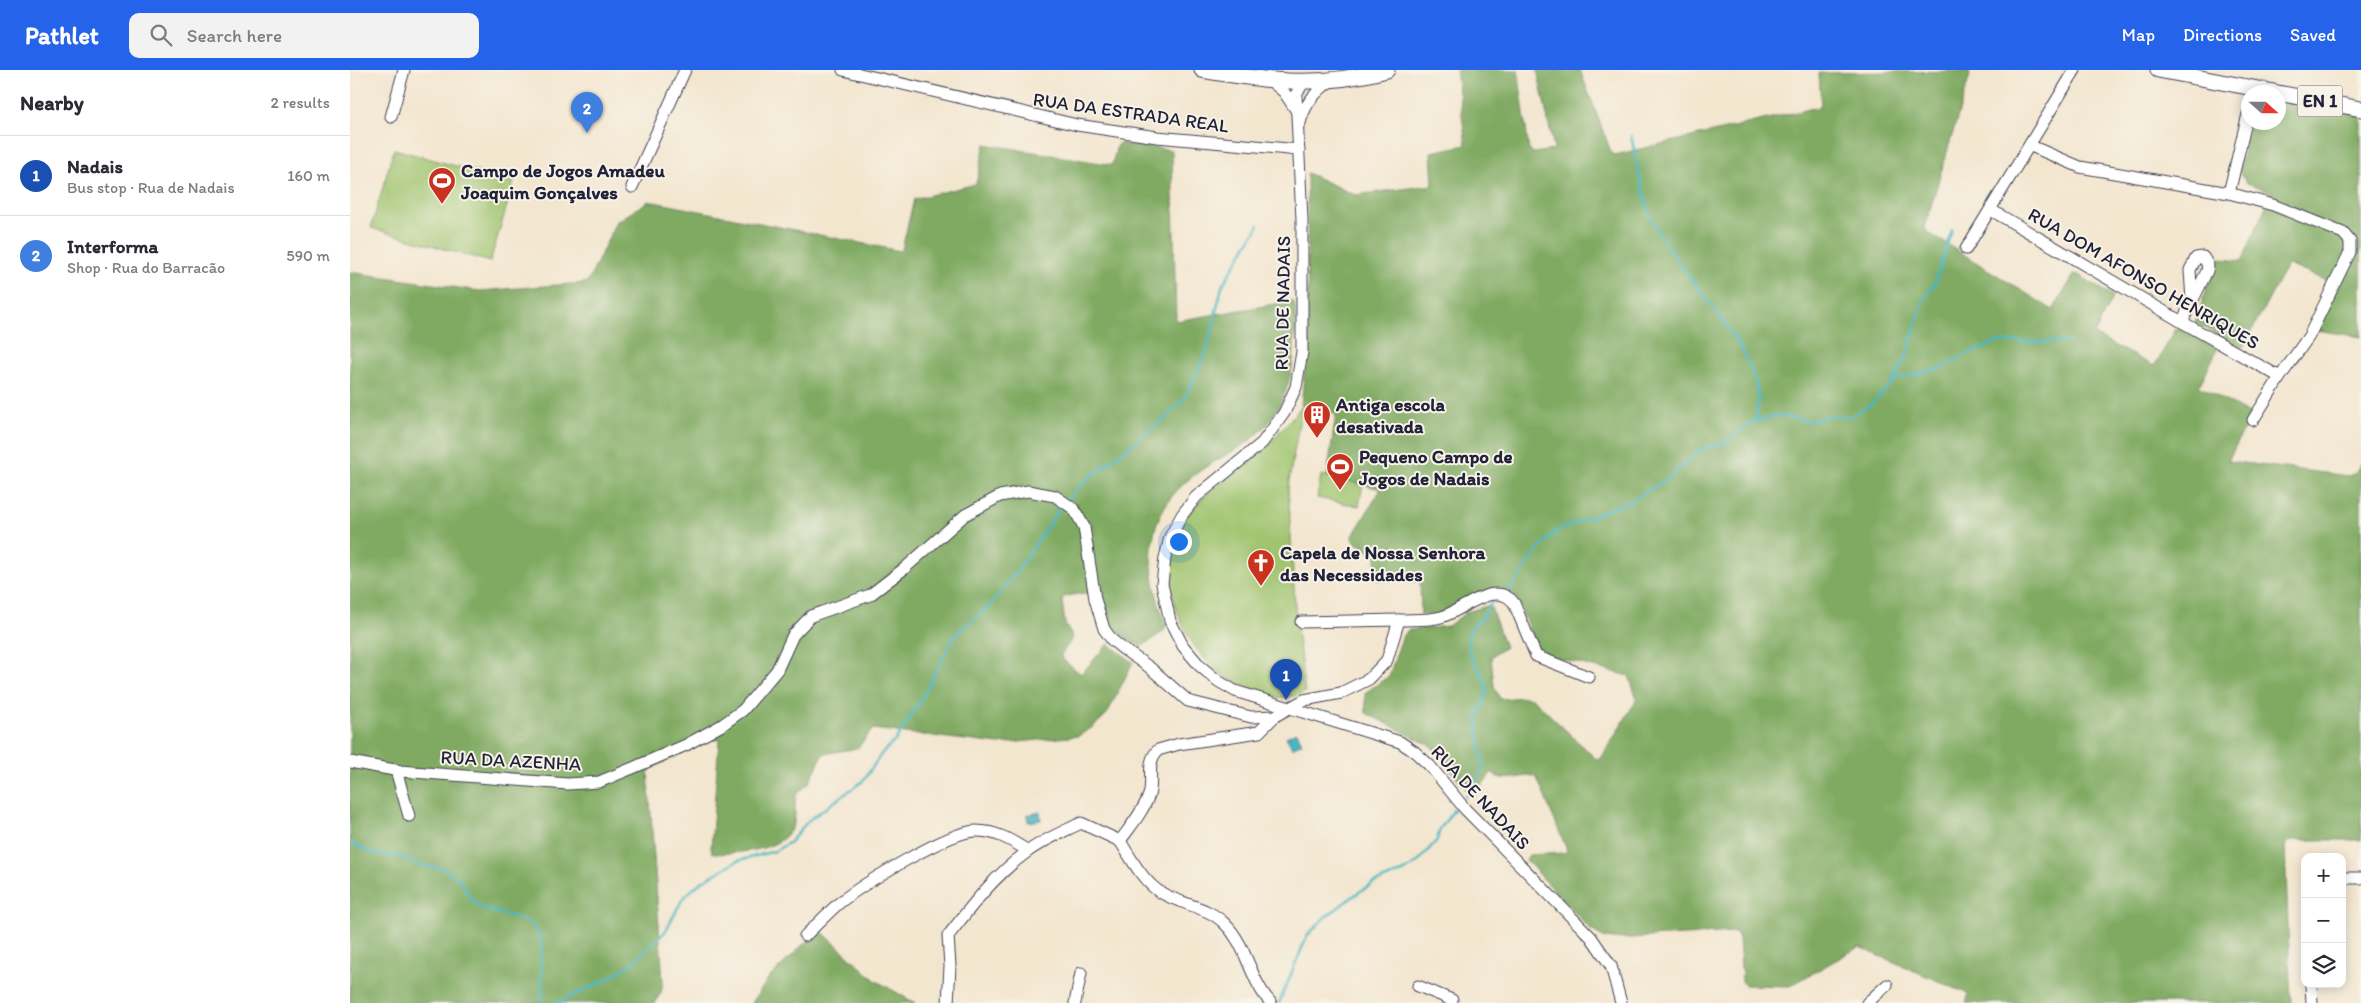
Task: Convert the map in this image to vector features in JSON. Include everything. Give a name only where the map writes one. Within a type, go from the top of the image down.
[{"type":"main road","points":[[1202,70],[1272,82],[1330,81],[1387,70]]},
{"type":"main road","name":"EN 1","points":[[2158,70],[2241,88]]},
{"type":"main road","name":"EN 1","points":[[2286,95],[2361,109]]},
{"type":"street","points":[[391,117],[404,70]]},
{"type":"street","points":[[632,187],[685,70]]},
{"type":"street","name":"RUA DA ESTRADA REAL","points":[[843,70],[887,75],[1077,125],[1157,137],[1299,150]]},
{"type":"street","points":[[1966,249],[2030,146],[2072,72]]},
{"type":"street","name":"RUA DE NADAIS","points":[[1300,108],[1330,81]]},
{"type":"street","points":[[1272,82],[1300,108]]},
{"type":"street","name":"RUA DE NADAIS","points":[[1306,82],[1296,94],[1300,108],[1302,352],[1296,387],[1284,413],[1262,443],[1196,497],[1182,515],[1170,537],[1165,558],[1162,584],[1167,611],[1183,646],[1200,666],[1235,691],[1400,742],[1415,752],[1430,766],[1465,809],[1602,951],[1617,982],[1621,1003]]},
{"type":"street","points":[[2229,193],[2244,130]]},
{"type":"street","points":[[2030,146],[2080,167],[2229,193],[2273,204],[2343,233],[2350,241],[2350,252],[2309,336],[2253,420]]},
{"type":"street","name":"RUA DOM AFONSO HENRIQUES","points":[[1991,210],[2280,377]]},
{"type":"street","points":[[2182,322],[2192,301]]},
{"type":"street","name":"RUA DA AZENHA","points":[[350,762],[396,770],[568,784],[599,782],[635,768],[686,745],[722,725],[743,710],[777,670],[793,635],[811,616],[870,595],[905,568],[965,515],[1000,496],[1028,491],[1055,496],[1074,509],[1084,528],[1099,614],[1104,629],[1112,640],[1149,667],[1188,701],[1219,710],[1251,716],[1275,716]]},
{"type":"street","points":[[1301,622],[1442,617],[1470,602],[1502,594],[1510,597],[1514,603],[1536,656],[1589,677]]},
{"type":"street","points":[[1120,842],[1142,809],[1149,794],[1150,762],[1158,750],[1179,744],[1259,732],[1275,716],[1288,707],[1304,700],[1341,693],[1369,679],[1387,660],[1399,620]]},
{"type":"street","points":[[1219,710],[1232,701],[1235,691]]},
{"type":"street","points":[[396,770],[409,816]]},
{"type":"street","points":[[948,1003],[950,966],[948,936],[981,894],[1009,866],[1028,851],[1081,823],[1120,842],[1146,880],[1158,891],[1206,910],[1225,923],[1233,934],[1267,1002]]},
{"type":"street","points":[[805,936],[840,903],[863,886],[922,851],[952,837],[974,831],[998,834],[1028,851]]},
{"type":"street","points":[[2346,878],[2361,878]]},
{"type":"street","points":[[1075,1003],[1081,973]]},
{"type":"street","points":[[1866,1003],[1887,984]]},
{"type":"street","points":[[1418,986],[1452,1000],[1450,1003]]},
{"type":"street","points":[[2311,988],[2312,1003]]},
{"type":"green space","points":[[1456,70],[1518,70],[1529,150],[1533,153],[1553,150],[1554,148],[1537,70],[1580,70],[1611,152],[1615,155],[1818,107],[1821,104],[1819,73],[1968,71],[1970,75],[1925,226],[1926,231],[2053,310],[2074,275],[2077,274],[2113,296],[2094,335],[2152,365],[2155,365],[2177,327],[2216,347],[2217,350],[2199,386],[2251,415],[2228,461],[2348,476],[2355,473],[2361,463],[2361,840],[2292,840],[2285,845],[2291,1003],[1966,1003],[1968,996],[1966,993],[1859,947],[1790,986],[1745,985],[1742,981],[1739,938],[1736,932],[1614,939],[1605,938],[1591,930],[1526,860],[1529,855],[1564,853],[1567,850],[1536,776],[1501,778],[1492,772],[1473,797],[1431,746],[1366,713],[1365,693],[1389,676],[1403,635],[1408,630],[1448,626],[1467,612],[1490,605],[1505,647],[1491,657],[1494,686],[1500,699],[1532,698],[1595,758],[1600,760],[1637,699],[1629,676],[1550,656],[1538,650],[1515,596],[1510,592],[1443,615],[1421,615],[1420,582],[1377,580],[1376,556],[1355,542],[1352,537],[1381,489],[1327,476],[1336,414],[1301,405],[1308,336],[1307,173],[1355,195],[1433,185],[1431,152],[1466,145]]},
{"type":"green space","points":[[2286,98],[2361,113],[2361,337],[2316,330],[2336,285],[2289,265],[2286,267],[2244,346],[2239,348],[2195,322],[2216,262],[2220,259],[2242,261],[2271,194],[2269,191],[2247,183],[2239,171],[2248,130],[2286,130]]},
{"type":"green space","points":[[1120,143],[1172,150],[1176,321],[1293,301],[1296,317],[1292,368],[1282,401],[1270,421],[1241,447],[1200,471],[1180,487],[1166,504],[1157,522],[1153,541],[1152,561],[1154,582],[1166,626],[1164,631],[1141,647],[1131,642],[1112,625],[1107,618],[1097,591],[1066,596],[1062,599],[1065,624],[1073,638],[1061,655],[1062,659],[1081,674],[1108,644],[1133,662],[1107,714],[1093,727],[1078,736],[999,744],[873,729],[858,748],[823,754],[809,783],[797,794],[793,825],[788,834],[780,841],[760,849],[716,854],[712,852],[711,848],[719,741],[716,737],[652,768],[648,773],[663,982],[661,993],[654,1003],[350,1003],[350,272],[480,291],[584,283],[589,280],[616,222],[649,201],[900,251],[914,199],[976,184],[985,144],[1112,165],[1117,145]]},
{"type":"green space","name":"Campo de Jogos Amadeu Joaquim Gonçalves","points":[[394,149],[514,182],[490,262],[371,228]]},
{"type":"green space","points":[[1302,406],[1288,487],[1296,622],[1305,692],[1283,698],[1237,684],[1213,667],[1187,633],[1178,614],[1172,593],[1171,572],[1173,550],[1179,530],[1186,517],[1207,495],[1267,446]]},
{"type":"green space","name":"Pequeno Campo de Jogos de Nadais","points":[[1321,475],[1363,484],[1359,506],[1317,498]]},
{"type":"green space","points":[[819,929],[875,980],[915,1003],[752,1003],[768,979]]},
{"type":"water","points":[[1297,732],[1302,743],[1292,748],[1286,737]]},
{"type":"water","points":[[1040,812],[1041,820],[1028,822],[1027,815]]},
{"type":"waterway","points":[[1631,136],[1648,210],[1658,231],[1744,353],[1753,374],[1758,395],[1755,422]]},
{"type":"waterway","points":[[1068,499],[1081,484],[1163,420],[1185,398],[1208,347],[1222,286],[1259,225]]},
{"type":"waterway","points":[[1508,592],[1542,545],[1558,530],[1635,499],[1671,476],[1702,449],[1725,443],[1749,423],[1779,415],[1809,422],[1828,416],[1849,417],[1872,404],[1894,380],[1907,354],[1923,301],[1935,283],[1952,230]]},
{"type":"waterway","points":[[1894,380],[1941,368],[1997,342],[2070,342]]},
{"type":"waterway","points":[[556,1003],[602,982],[630,965],[665,932],[683,898],[701,882],[737,861],[775,851],[790,842],[809,820],[863,781],[882,753],[895,741],[923,696],[955,635],[989,606],[1016,573],[1060,508]]},
{"type":"waterway","points":[[1465,797],[1475,786],[1483,767],[1478,716],[1487,693],[1485,680],[1470,655],[1468,638],[1472,627],[1482,618],[1492,601],[1497,599]]},
{"type":"waterway","points":[[1279,1003],[1307,936],[1324,918],[1359,892],[1374,883],[1405,871],[1418,862],[1437,840],[1440,829],[1455,808]]},
{"type":"waterway","points":[[350,843],[375,854],[402,857],[417,865],[442,868],[460,880],[471,899],[482,908],[523,920],[533,926],[541,938],[542,1003]]},
{"type":"place","name":"Interforma","points":[[587,133]]},
{"type":"place","name":"Campo de Jogos Amadeu Joaquim Gonçalves","points":[[442,205]]},
{"type":"place","name":"Antiga escola desativada","points":[[1317,439]]},
{"type":"place","name":"Pequeno Campo de Jogos de Nadais","points":[[1340,491]]},
{"type":"place","name":"Capela de Nossa Senhora das Necessidades","points":[[1261,587]]},
{"type":"place","name":"Nadais","points":[[1286,700]]}]
